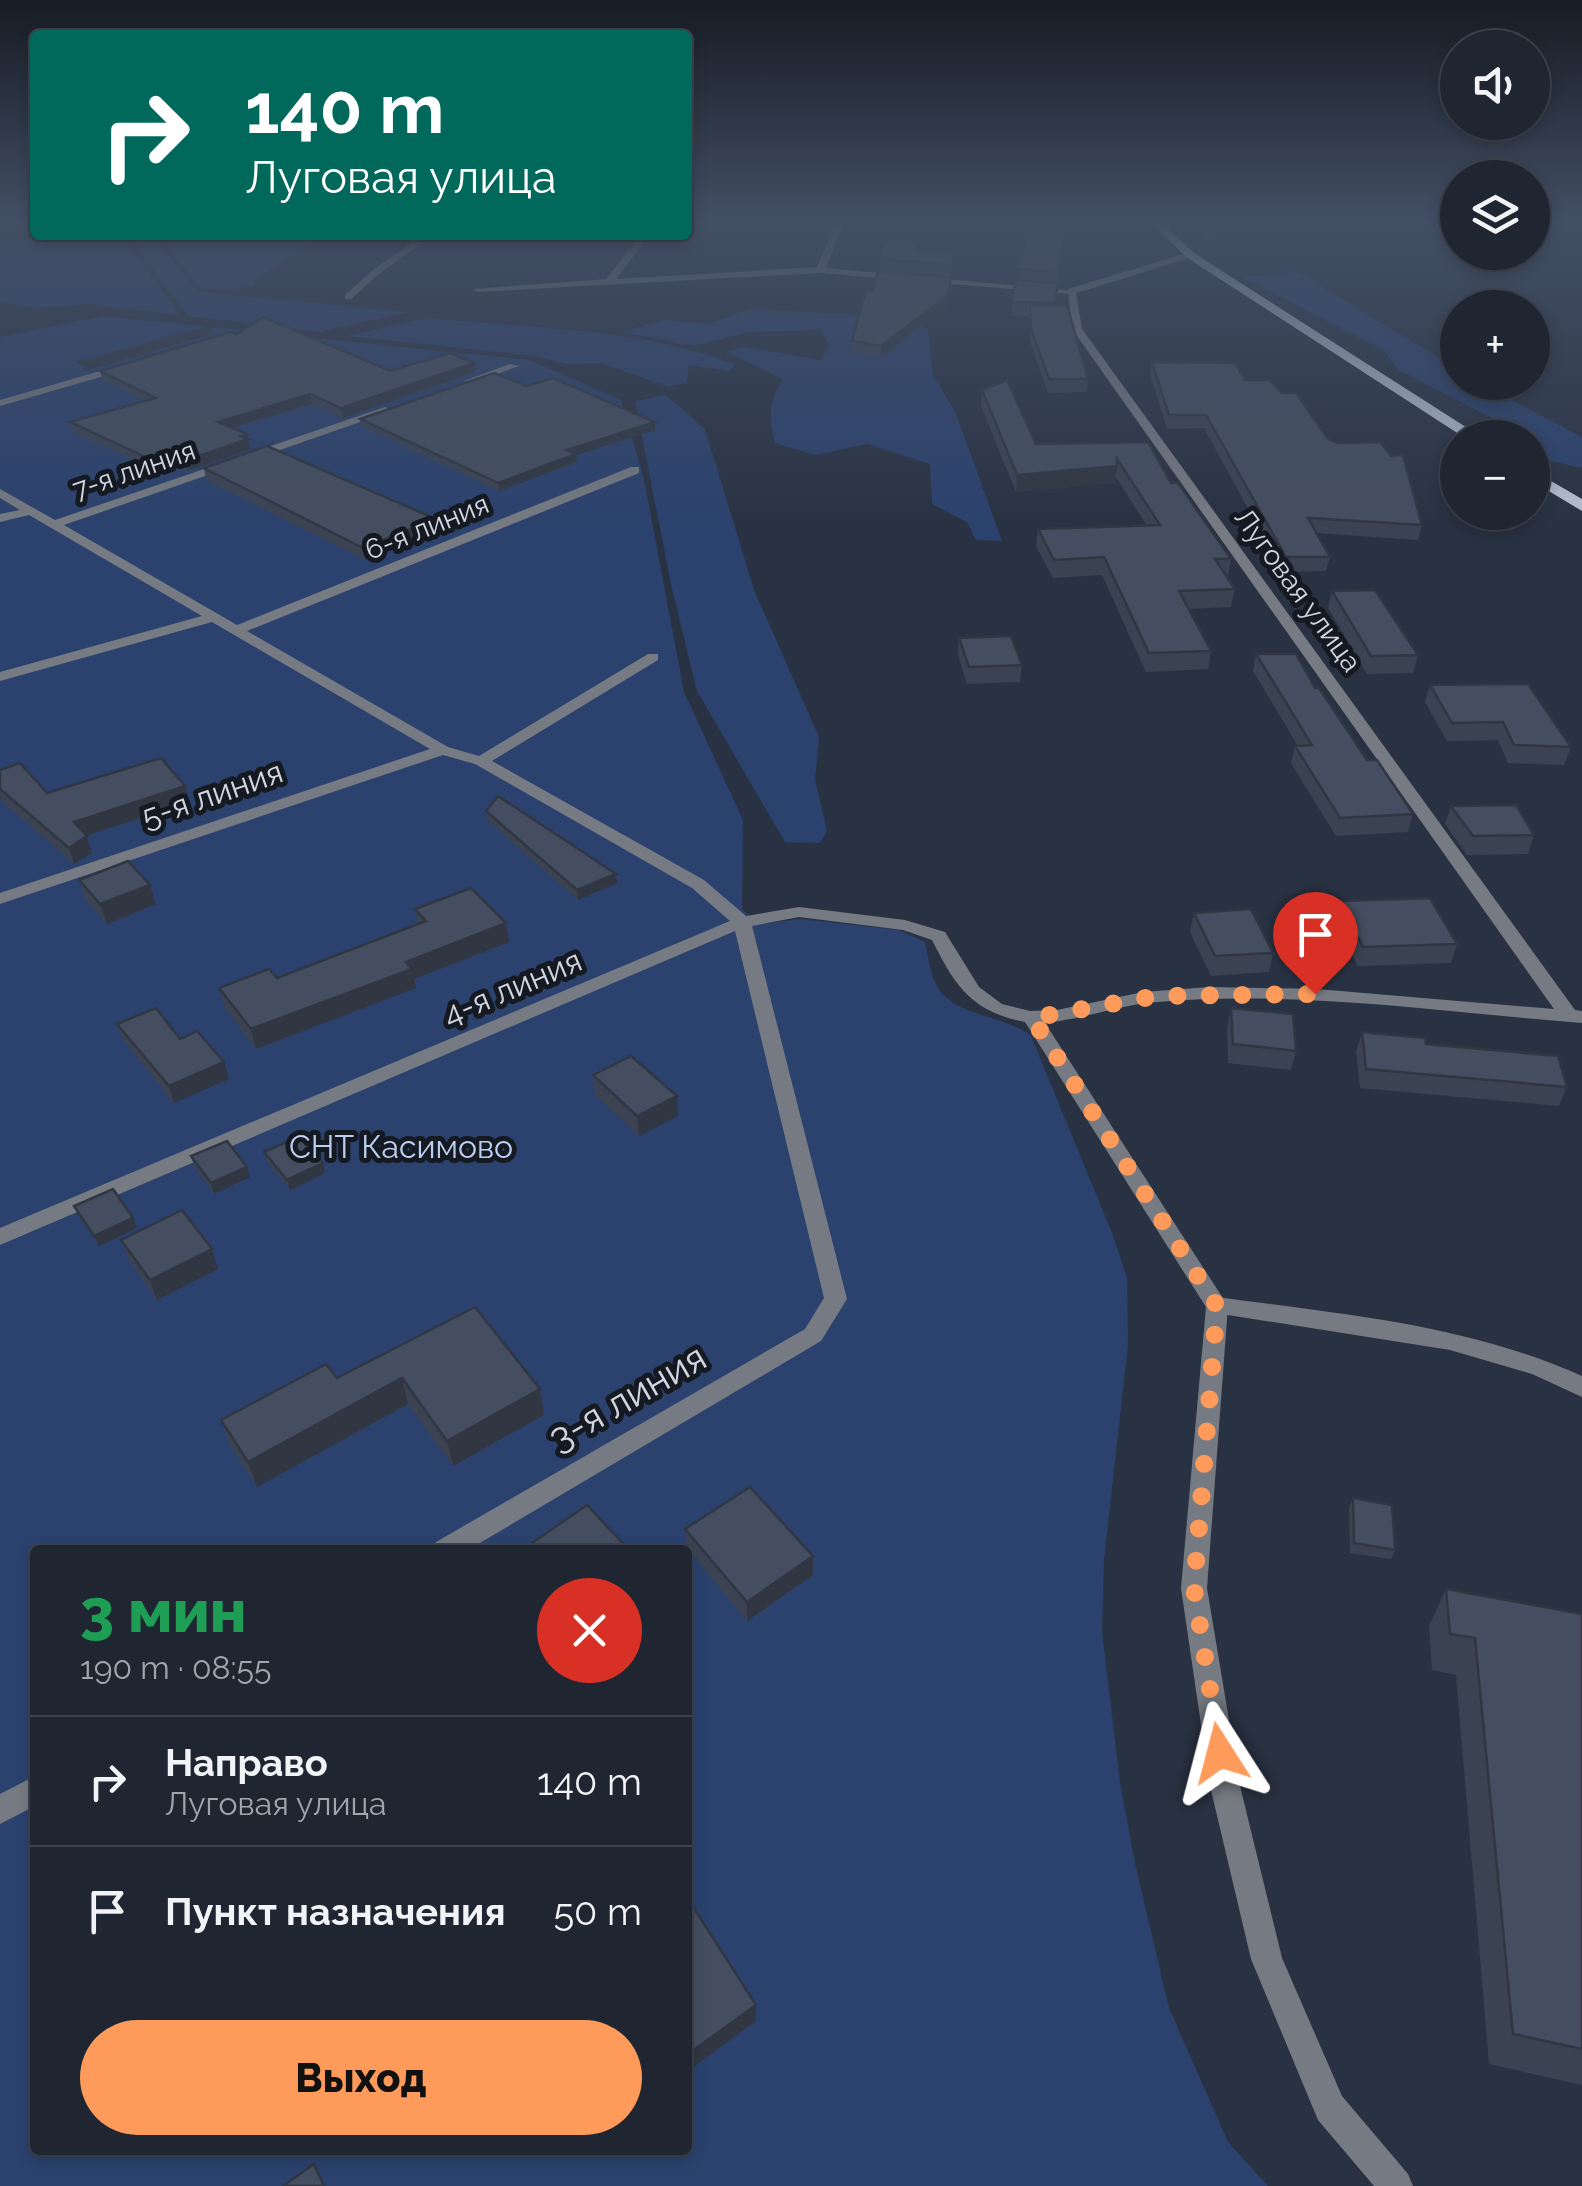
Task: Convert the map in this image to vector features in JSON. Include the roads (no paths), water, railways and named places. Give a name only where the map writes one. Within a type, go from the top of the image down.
[{"type":"main road","points":[[1299,325],[1448,420]]},
{"type":"main road","points":[[1550,486],[1582,506]]},
{"type":"street","name":"Луговая улица","points":[[1077,325],[1576,1016]]},
{"type":"street","points":[[0,403],[150,359]]},
{"type":"street","points":[[459,385],[514,366]]},
{"type":"street","name":"7-я линия","points":[[54,524],[404,404]]},
{"type":"street","name":"6-я линия","points":[[237,630],[635,470]]},
{"type":"street","points":[[0,493],[443,750],[481,761],[698,884],[742,922]]},
{"type":"street","name":"7-я линия","points":[[0,518],[31,511]]},
{"type":"street","points":[[0,677],[214,617]]},
{"type":"street","points":[[481,761],[653,657]]},
{"type":"street","name":"5-я линия","points":[[0,899],[443,750]]},
{"type":"street","name":"4-я линия","points":[[0,1237],[742,922],[799,912],[939,936],[962,984],[986,1002],[1032,1018]]},
{"type":"street","name":"3-я линия","points":[[454,1545],[813,1335],[836,1299],[742,922]]},
{"type":"street","name":"Луговая улица","points":[[1032,1018],[1156,996],[1295,994],[1576,1016]]},
{"type":"street","points":[[1032,1018],[1217,1306],[1194,1588],[1225,1786],[1267,1959],[1330,2108],[1396,2186]]},
{"type":"street","points":[[1217,1306],[1437,1339],[1543,1366],[1582,1387]]},
{"type":"street","points":[[0,1810],[30,1793]]},
{"type":"park label","name":"СНТ Касимово","points":[[401,1146]]}]
